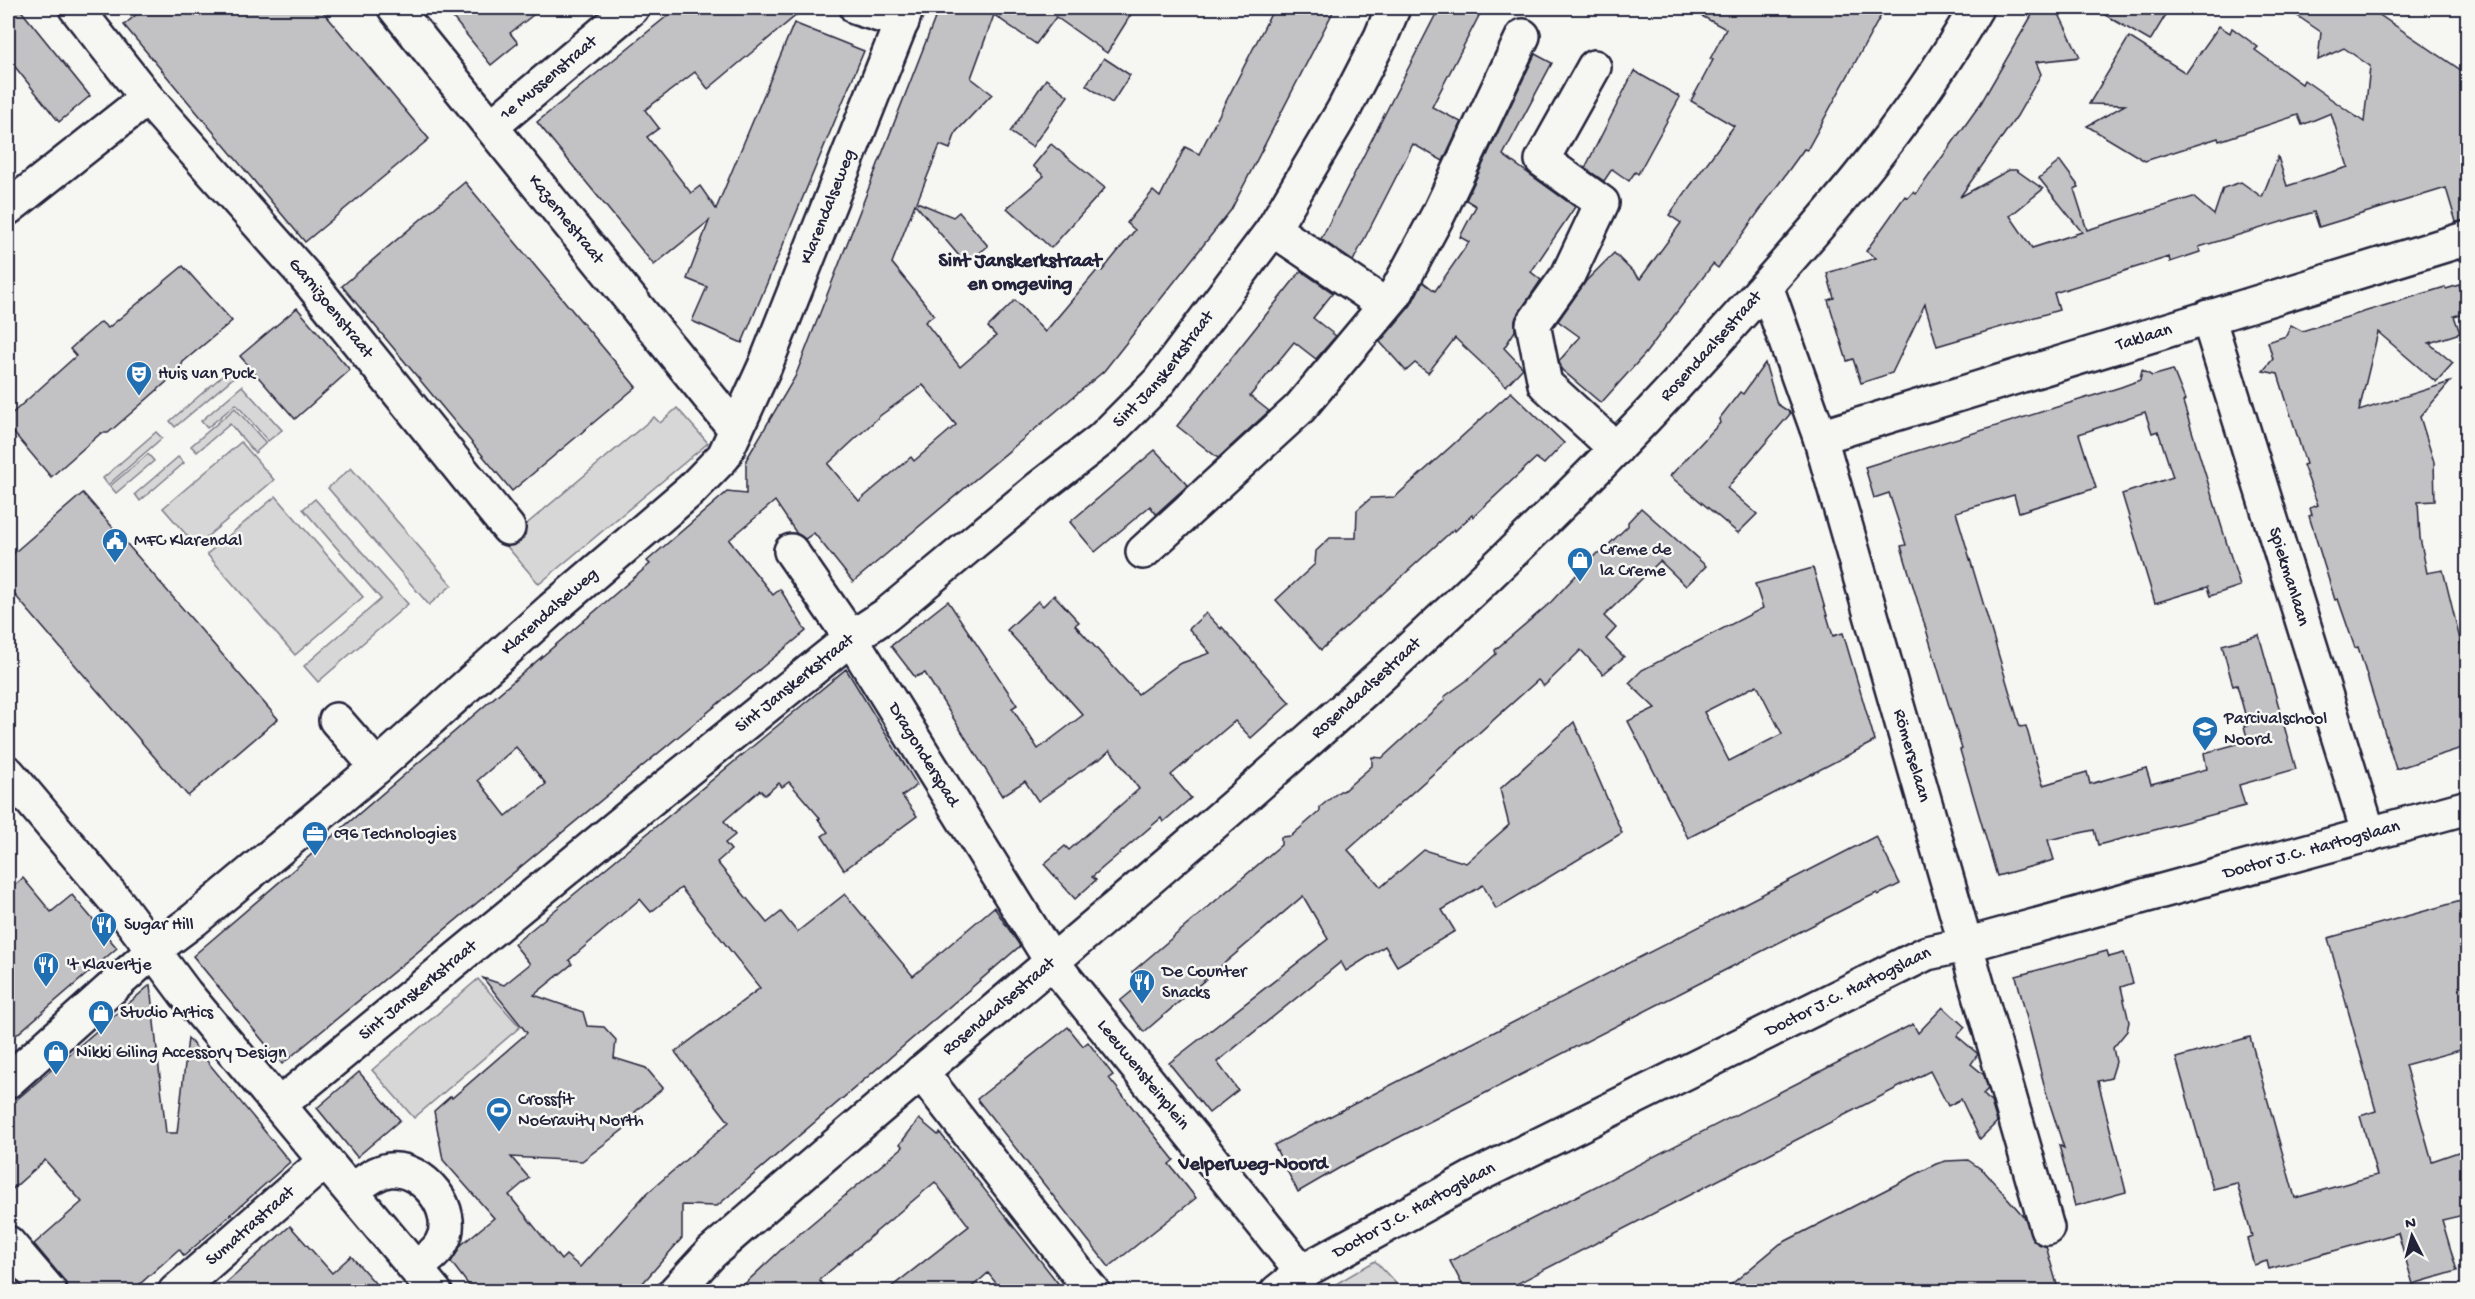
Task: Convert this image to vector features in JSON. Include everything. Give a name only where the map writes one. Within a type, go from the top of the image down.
[{"type":"street","name":"Garnizoenstraat","points":[[76,8],[147,98],[305,276],[508,528]]},
{"type":"street","name":"Kazernestraat","points":[[395,8],[492,126],[693,380],[736,430]]},
{"type":"street","name":"1e Mussenstraat","points":[[492,126],[632,8]]},
{"type":"street","points":[[856,8],[904,15]]},
{"type":"street","name":"Sint Janskerkstraat","points":[[279,1105],[642,807],[851,639],[886,615],[1039,488],[1102,439],[1158,383],[1273,229],[1343,111],[1381,37],[1393,8]]},
{"type":"street","name":"Rosendaalsestraat","points":[[675,1292],[711,1253],[1052,962],[1415,644],[1616,449],[1821,225],[1920,99],[1976,8]]},
{"type":"street","name":"Klarendalseweg","points":[[8,1081],[154,950],[194,920],[377,767],[552,609],[692,489],[724,456],[765,366],[904,15]]},
{"type":"street","points":[[1143,552],[1299,409],[1396,292],[1439,213],[1522,36]]},
{"type":"street","points":[[1594,67],[1542,160],[1602,203],[1568,275],[1533,324],[1545,384],[1616,449]]},
{"type":"street","points":[[8,208],[147,98]]},
{"type":"street","points":[[1273,229],[1385,305]]},
{"type":"street","name":"Taklaan","points":[[1820,436],[2468,238]]},
{"type":"street","name":"Römerselaan","points":[[1766,286],[1820,436],[2047,1228]]},
{"type":"street","name":"Spiekmanlaan","points":[[2208,316],[2369,835]]},
{"type":"street","name":"Dragonderspad","points":[[791,551],[851,639],[1052,962]]},
{"type":"street","points":[[336,720],[377,767]]},
{"type":"street","points":[[11,786],[154,950],[185,993],[325,1161],[353,1190],[425,1279],[445,1235],[446,1220],[436,1196],[415,1175],[398,1170],[376,1174],[353,1190]]},
{"type":"street","name":"Doctor J.C. Hartogslaan","points":[[1289,1282],[1476,1176],[1927,953],[1965,945],[2468,807]]},
{"type":"street","name":"Leeuwensteinplein","points":[[1052,962],[1289,1282]]},
{"type":"street","points":[[921,1072],[1094,1292]]},
{"type":"street","name":"Sumatrastraat","points":[[175,1292],[325,1161]]},
{"type":"street","points":[[8,1244],[50,1292]]},
{"type":"shaded area","points":[[229,370],[234,377],[175,427],[170,421]]},
{"type":"shaded area","points":[[242,386],[282,430],[268,441],[236,404],[207,428],[201,421]]},
{"type":"shaded area","points":[[235,408],[266,443],[255,453],[230,424],[197,452],[191,446]]},
{"type":"shaded area","points":[[677,408],[708,443],[539,584],[504,543],[654,417],[660,423]]},
{"type":"shaded area","points":[[156,432],[162,438],[108,485],[103,478]]},
{"type":"shaded area","points":[[241,442],[274,480],[196,546],[163,508]]},
{"type":"shaded area","points":[[148,454],[154,461],[116,493],[110,486]]},
{"type":"shaded area","points":[[178,457],[184,463],[140,501],[135,494]]},
{"type":"shaded area","points":[[351,468],[452,585],[429,605],[328,488]]},
{"type":"shaded area","points":[[276,496],[363,597],[295,655],[207,554]]},
{"type":"shaded area","points":[[315,499],[408,604],[318,682],[304,666],[381,599],[303,509]]},
{"type":"shaded area","points":[[478,979],[520,1027],[414,1118],[372,1070]]},
{"type":"shaded area","points":[[1375,1261],[1403,1291],[1324,1291]]},
{"type":"building","points":[[8,8],[19,8],[90,96],[59,122],[8,58]]},
{"type":"building","points":[[144,8],[320,8],[429,139],[305,242],[124,25]]},
{"type":"building","points":[[445,8],[542,8],[510,33],[518,43],[491,65]]},
{"type":"building","points":[[677,8],[805,8],[708,89],[695,72],[645,110],[659,128],[647,137],[691,193],[700,186],[716,209],[794,23],[864,51],[742,343],[692,321],[707,287],[687,279],[709,221],[654,265],[537,122]]},
{"type":"building","points":[[939,8],[1135,8],[1107,53],[1056,17],[1036,44],[994,15],[971,78],[992,94],[956,132],[950,149],[940,145],[917,202],[953,217],[959,212],[988,246],[966,264],[915,204],[892,263],[934,315],[925,322],[960,367],[996,336],[988,327],[1015,300],[1045,332],[1099,268],[1102,271],[1135,230],[1127,223],[1153,191],[1160,197],[1185,147],[1199,154],[1274,8],[1335,8],[1231,210],[1104,371],[853,582],[814,533],[805,539],[797,534],[775,501],[729,540],[773,595],[780,589],[806,631],[282,1064],[193,956],[650,564],[647,561],[727,492],[746,494],[746,460],[795,377]],"holes":[[[923,385],[956,425],[914,461],[911,457],[859,501],[828,464],[881,415]],[[516,747],[546,784],[506,816],[478,780]]]},
{"type":"building","points":[[1439,8],[1483,8],[1432,107],[1461,122],[1443,161],[1413,144],[1353,261],[1321,239]]},
{"type":"building","points":[[1687,8],[1885,8],[1807,150],[1804,149],[1718,268],[1713,264],[1645,354],[1601,403],[1561,369],[1559,361],[1580,337],[1558,321],[1586,281],[1614,253],[1640,279],[1681,223],[1669,215],[1734,126],[1691,101],[1713,60],[1710,59],[1726,29]]},
{"type":"building","points":[[2036,8],[2056,8],[2080,57],[2036,62],[2041,74],[2017,116],[1960,197],[2009,170],[2016,170],[2043,189],[2010,216],[2032,248],[2082,232],[2039,178],[2060,161],[2079,187],[2074,189],[2087,230],[2193,197],[2214,215],[2223,188],[2241,182],[2262,197],[2278,157],[2287,186],[2348,167],[2331,113],[2302,125],[2298,115],[2219,141],[2218,138],[2145,161],[2087,126],[2125,105],[2089,104],[2129,37],[2186,73],[2219,26],[2230,33],[2232,28],[2258,47],[2255,50],[2302,84],[2304,80],[2364,122],[2370,66],[2344,48],[2318,60],[2321,32],[2286,8],[2369,8],[2468,75],[2468,220],[2456,222],[2446,188],[2319,227],[2314,212],[2199,247],[2200,252],[2170,262],[2169,257],[2054,293],[2059,310],[1937,346],[1925,304],[1892,373],[1861,383],[1853,359],[1847,361],[1828,300],[1834,298],[1827,273],[1876,258],[1866,251],[1905,196],[1908,198],[1913,192],[1916,194],[1981,103]]},
{"type":"building","points":[[2093,8],[2170,8],[2150,41]]},
{"type":"building","points":[[1535,54],[1552,63],[1503,155],[1575,207],[1531,272],[1541,280],[1518,314],[1515,331],[1504,348],[1523,368],[1506,386],[1455,338],[1428,373],[1415,363],[1406,371],[1380,342],[1411,305],[1423,282],[1435,291],[1469,242],[1460,237],[1476,206],[1466,200]]},
{"type":"building","points":[[1104,58],[1130,75],[1112,103],[1086,85]]},
{"type":"building","points":[[1634,71],[1680,97],[1638,174],[1635,172],[1629,181],[1612,169],[1604,181],[1585,168]]},
{"type":"building","points":[[1046,79],[1068,96],[1032,147],[1010,132]]},
{"type":"building","points":[[1051,144],[1105,188],[1051,248],[1007,208],[1044,176],[1033,166]]},
{"type":"building","points":[[465,182],[636,387],[512,491],[342,286]]},
{"type":"building","points":[[183,266],[232,321],[183,362],[179,371],[114,428],[108,433],[101,433],[51,477],[8,426],[8,417],[76,356],[70,349],[81,339],[101,322],[108,328]]},
{"type":"building","points":[[1301,271],[1333,293],[1313,318],[1336,336],[1316,359],[1294,342],[1250,396],[1269,411],[1218,458],[1177,426]]},
{"type":"building","points":[[2459,285],[2468,309],[2468,312],[2454,316],[2460,333],[2429,343],[2453,363],[2436,382],[2378,332],[2359,411],[2450,382],[2420,417],[2434,462],[2435,501],[2418,502],[2420,538],[2427,573],[2443,570],[2468,672],[2468,746],[2396,769],[2358,647],[2355,648],[2338,599],[2335,600],[2309,516],[2312,515],[2310,508],[2318,505],[2303,465],[2306,464],[2278,374],[2263,371],[2273,359],[2268,342],[2286,336],[2291,325],[2302,331],[2445,287],[2446,289]]},
{"type":"building","points":[[297,308],[350,370],[295,419],[240,356]]},
{"type":"building","points":[[1765,363],[1777,404],[1791,413],[1727,488],[1757,514],[1738,533],[1670,476],[1720,423],[1719,419],[1740,392],[1743,394]]},
{"type":"building","points":[[2142,370],[2152,376],[2173,370],[2185,400],[2183,402],[2240,586],[2210,596],[2207,587],[2155,603],[2122,494],[2173,477],[2158,431],[2152,433],[2145,412],[2079,434],[2096,488],[2019,512],[2014,495],[1956,512],[2020,727],[2026,726],[2043,785],[2087,772],[2090,784],[2146,768],[2151,784],[2207,769],[2204,753],[2248,741],[2244,726],[2248,725],[2237,685],[2233,686],[2222,645],[2259,635],[2296,769],[2239,785],[2245,806],[2098,845],[2094,830],[2048,840],[2054,860],[1997,876],[1960,750],[1962,749],[1901,546],[1906,545],[1889,493],[1874,498],[1865,467],[2121,387],[2140,380]]},
{"type":"building","points":[[1511,392],[1564,443],[1544,464],[1536,458],[1473,517],[1472,515],[1455,531],[1454,529],[1321,650],[1276,600],[1315,564],[1316,551],[1330,538],[1356,538],[1357,510],[1371,498],[1395,497]]},
{"type":"building","points":[[1155,450],[1188,485],[1156,514],[1150,506],[1095,552],[1070,522]]},
{"type":"building","points":[[83,493],[278,719],[188,796],[8,587],[8,558]]},
{"type":"building","points":[[1641,508],[1706,566],[1686,586],[1660,561],[1604,616],[1616,628],[1606,639],[1624,657],[1603,674],[1581,650],[1544,686],[1538,680],[1348,850],[1381,887],[1424,850],[1466,863],[1509,825],[1500,789],[1574,722],[1622,833],[1496,909],[1483,885],[1442,910],[1455,931],[1397,966],[1385,946],[1346,971],[1341,962],[1217,1062],[1238,1090],[1209,1113],[1169,1063],[1328,939],[1303,896],[1144,1032],[1120,1001],[1142,983],[1132,972],[1281,845],[1281,837],[1291,836],[1320,811],[1320,807],[1372,766],[1372,757],[1382,758],[1445,700],[1444,697],[1466,681],[1496,654],[1495,650],[1551,602],[1597,553],[1600,553],[1628,526],[1628,522]]},
{"type":"building","points":[[1813,568],[1833,636],[1843,633],[1875,741],[1688,838],[1628,721],[1655,708],[1629,683],[1642,670],[1763,608],[1755,584]],"holes":[[[1757,685],[1782,734],[1729,761],[1704,712]]]},
{"type":"building","points":[[1054,595],[1079,622],[1075,625],[1138,694],[1179,664],[1210,653],[1189,629],[1206,613],[1221,629],[1222,627],[1290,703],[1251,738],[1235,721],[1171,775],[1191,798],[1163,822],[1161,818],[1092,877],[1096,880],[1075,899],[1044,864],[1065,846],[1069,850],[1139,789],[1110,750],[1099,760],[1038,801],[1025,781],[1002,796],[925,673],[915,677],[891,646],[948,601],[1017,705],[1012,708],[1038,749],[1083,715],[1007,630],[1038,601],[1043,606]]},
{"type":"building","points":[[846,669],[917,785],[902,796],[917,816],[844,870],[822,836],[828,832],[818,819],[820,818],[789,782],[782,787],[779,783],[765,795],[760,790],[724,821],[735,835],[725,843],[731,850],[717,862],[767,923],[781,912],[797,932],[845,894],[913,976],[994,907],[1020,946],[717,1206],[682,1205],[682,1238],[635,1292],[474,1292],[451,1262],[461,1245],[494,1218],[443,1160],[434,1111],[527,1033],[483,978],[504,985],[530,964],[514,944]],"holes":[[[681,888],[760,988],[675,1052],[729,1122],[644,1196],[580,1267],[566,1255],[561,1260],[509,1195],[529,1178],[511,1157],[582,1161],[640,1117],[635,1112],[663,1088],[646,1068],[614,1058],[616,1040],[604,1027],[587,1026],[583,1012],[534,995],[572,964],[569,960],[640,899],[651,912]]]},
{"type":"building","points":[[1876,836],[1900,884],[1856,903],[1341,1167],[1298,1192],[1274,1145]]},
{"type":"building","points":[[23,878],[51,912],[72,895],[117,948],[8,1042],[8,891]]},
{"type":"building","points":[[2468,899],[2468,1048],[2405,1065],[2432,1161],[2461,1151],[2468,1175],[2468,1214],[2442,1220],[2457,1271],[2413,1284],[2398,1233],[2269,1269],[2267,1261],[2254,1265],[2247,1239],[2252,1237],[2237,1183],[2213,1189],[2176,1058],[2250,1037],[2295,1198],[2377,1175],[2360,1116],[2376,1111],[2328,938]]},
{"type":"building","points":[[2107,951],[2109,957],[2124,953],[2133,983],[2121,987],[2129,1022],[2127,1031],[2113,1048],[2116,1062],[2111,1078],[2098,1081],[2126,1192],[2075,1206],[2059,1145],[2064,1148],[2046,1092],[2016,976]]},
{"type":"building","points":[[150,985],[166,1133],[177,1133],[188,1038],[290,1162],[184,1256],[179,1249],[131,1292],[68,1292],[64,1280],[34,1244],[82,1202],[45,1160],[8,1193],[8,1107]]},
{"type":"building","points":[[1943,1007],[1965,1027],[1957,1036],[1978,1054],[1971,1064],[1984,1075],[1988,1089],[1983,1094],[1991,1102],[1997,1122],[1980,1139],[1961,1099],[1948,1106],[1930,1071],[1501,1292],[1466,1292],[1450,1261],[1913,1024],[1918,1033]]},
{"type":"building","points":[[1068,1027],[1083,1046],[1088,1042],[1113,1075],[1109,1078],[1174,1160],[1169,1164],[1196,1198],[1109,1267],[977,1099]]},
{"type":"building","points":[[359,1072],[400,1120],[357,1157],[317,1108]]},
{"type":"building","points":[[919,1119],[938,1135],[940,1133],[1065,1292],[1003,1292],[988,1273],[966,1292],[885,1292],[969,1226],[935,1182],[819,1280],[829,1292],[736,1292],[785,1246],[903,1147],[900,1144]]},
{"type":"building","points":[[1968,1160],[1984,1171],[2025,1218],[2034,1241],[2046,1246],[2059,1292],[1722,1292],[1780,1244],[1936,1164]]},
{"type":"building","points":[[290,1226],[332,1273],[351,1256],[383,1292],[216,1292]]},
{"type":"place","name":"Huis van Puck","points":[[139,397]]},
{"type":"place","name":"MFC Klarendal","points":[[115,564]]},
{"type":"place","name":"Creme de la Creme","points":[[1580,583]]},
{"type":"place","name":"Parcivalschool Noord","points":[[2205,752]]},
{"type":"place","name":"c96 Technologies","points":[[315,857]]},
{"type":"place","name":"Sugar Hill","points":[[104,948]]},
{"type":"place","name":"'t Klavertje","points":[[46,988]]},
{"type":"place","name":"De Counter Snacks","points":[[1142,1005]]},
{"type":"place","name":"Studio Artics","points":[[101,1036]]},
{"type":"place","name":"Nikki Giling Accessory Design","points":[[56,1076]]},
{"type":"place","name":"Crossfit NoGravity North","points":[[499,1133]]},
{"type":"district","name":"Sint Janskerkstraat en omgeving","points":[[1020,274]]},
{"type":"district","name":"Velperweg-Noord","points":[[1253,1165]]}]
